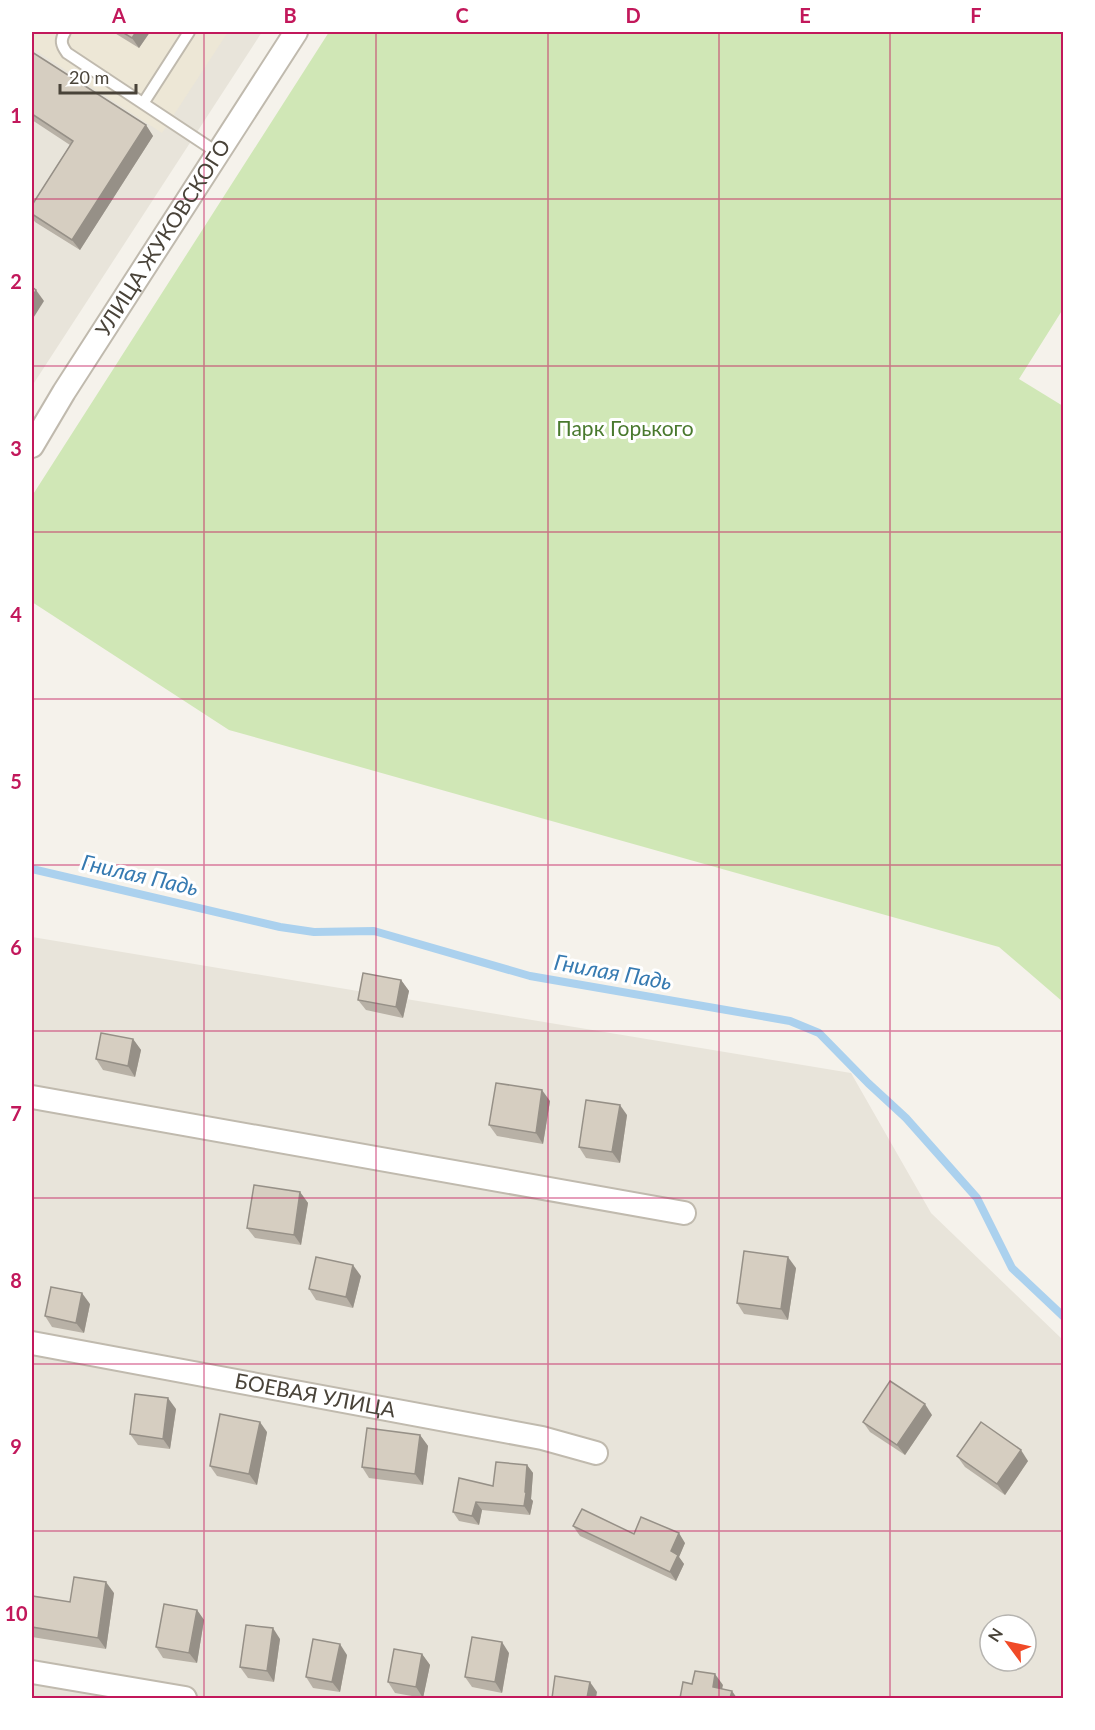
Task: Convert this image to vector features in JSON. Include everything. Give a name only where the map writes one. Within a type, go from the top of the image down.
[{"type":"street","name":"УЛИЦА ЖУКОВСКОГО","points":[[32,446],[70,382],[296,32]]},
{"type":"street","points":[[32,1097],[684,1213]]},
{"type":"street","name":"БОЕВАЯ УЛИЦА","points":[[32,1343],[543,1438],[596,1453]]},
{"type":"street","points":[[32,1672],[185,1698]]},
{"type":"lane","points":[[66,32],[62,37],[62,46],[67,53],[218,153]]},
{"type":"lane","points":[[144,102],[189,32]]},
{"type":"shaded area","points":[[32,32],[262,32],[32,386]]},
{"type":"shaded area","points":[[32,32],[228,32],[162,133],[32,48]]},
{"type":"shaded area","points":[[32,937],[851,1073],[931,1213],[1063,1340],[1063,1698],[32,1698]]},
{"type":"green space","name":"Парк Горького","points":[[329,32],[1063,32],[1063,309],[1019,379],[1063,406],[1063,1002],[999,947],[229,730],[32,602],[32,496]]},
{"type":"building","points":[[122,32],[136,32],[132,38]]},
{"type":"building","points":[[32,52],[146,125],[72,240],[32,214],[32,205],[73,141],[32,114]]},
{"type":"building","points":[[363,973],[401,980],[396,1007],[358,1000]]},
{"type":"building","points":[[101,1033],[133,1039],[128,1066],[96,1059]]},
{"type":"building","points":[[496,1083],[542,1090],[536,1133],[489,1125]]},
{"type":"building","points":[[586,1100],[620,1105],[612,1152],[579,1147]]},
{"type":"building","points":[[254,1185],[300,1192],[294,1235],[247,1228]]},
{"type":"building","points":[[744,1251],[788,1257],[781,1309],[737,1303]]},
{"type":"building","points":[[316,1257],[353,1265],[346,1297],[309,1289]]},
{"type":"building","points":[[51,1287],[82,1293],[76,1323],[45,1316]]},
{"type":"building","points":[[890,1381],[925,1404],[897,1445],[863,1422]]},
{"type":"building","points":[[135,1394],[168,1398],[163,1439],[130,1434]]},
{"type":"building","points":[[220,1414],[260,1422],[249,1474],[210,1466]]},
{"type":"building","points":[[981,1422],[1021,1450],[997,1484],[957,1456]]},
{"type":"building","points":[[367,1428],[420,1435],[415,1474],[362,1467]]},
{"type":"building","points":[[496,1462],[527,1465],[524,1506],[476,1502],[472,1516],[453,1512],[459,1478],[493,1486]]},
{"type":"building","points":[[582,1509],[634,1534],[641,1517],[679,1533],[671,1551],[678,1555],[670,1572],[573,1526]]},
{"type":"building","points":[[74,1577],[106,1582],[98,1638],[32,1627],[32,1596],[70,1602]]},
{"type":"building","points":[[164,1604],[197,1610],[189,1653],[156,1647]]},
{"type":"building","points":[[246,1625],[273,1628],[267,1671],[240,1667]]},
{"type":"building","points":[[472,1637],[502,1642],[495,1682],[465,1677]]},
{"type":"building","points":[[313,1639],[340,1644],[332,1682],[306,1677]]},
{"type":"building","points":[[394,1649],[422,1654],[416,1687],[388,1682]]},
{"type":"building","points":[[695,1671],[715,1674],[713,1687],[732,1691],[730,1698],[680,1698],[683,1682],[692,1684]]},
{"type":"building","points":[[555,1676],[590,1682],[587,1698],[552,1698]]},
{"type":"waterway","name":"Гнилая Падь","points":[[32,869],[280,927],[314,932],[374,931],[530,976],[790,1021],[819,1033],[906,1118],[977,1198],[1012,1268],[1064,1317]]}]
